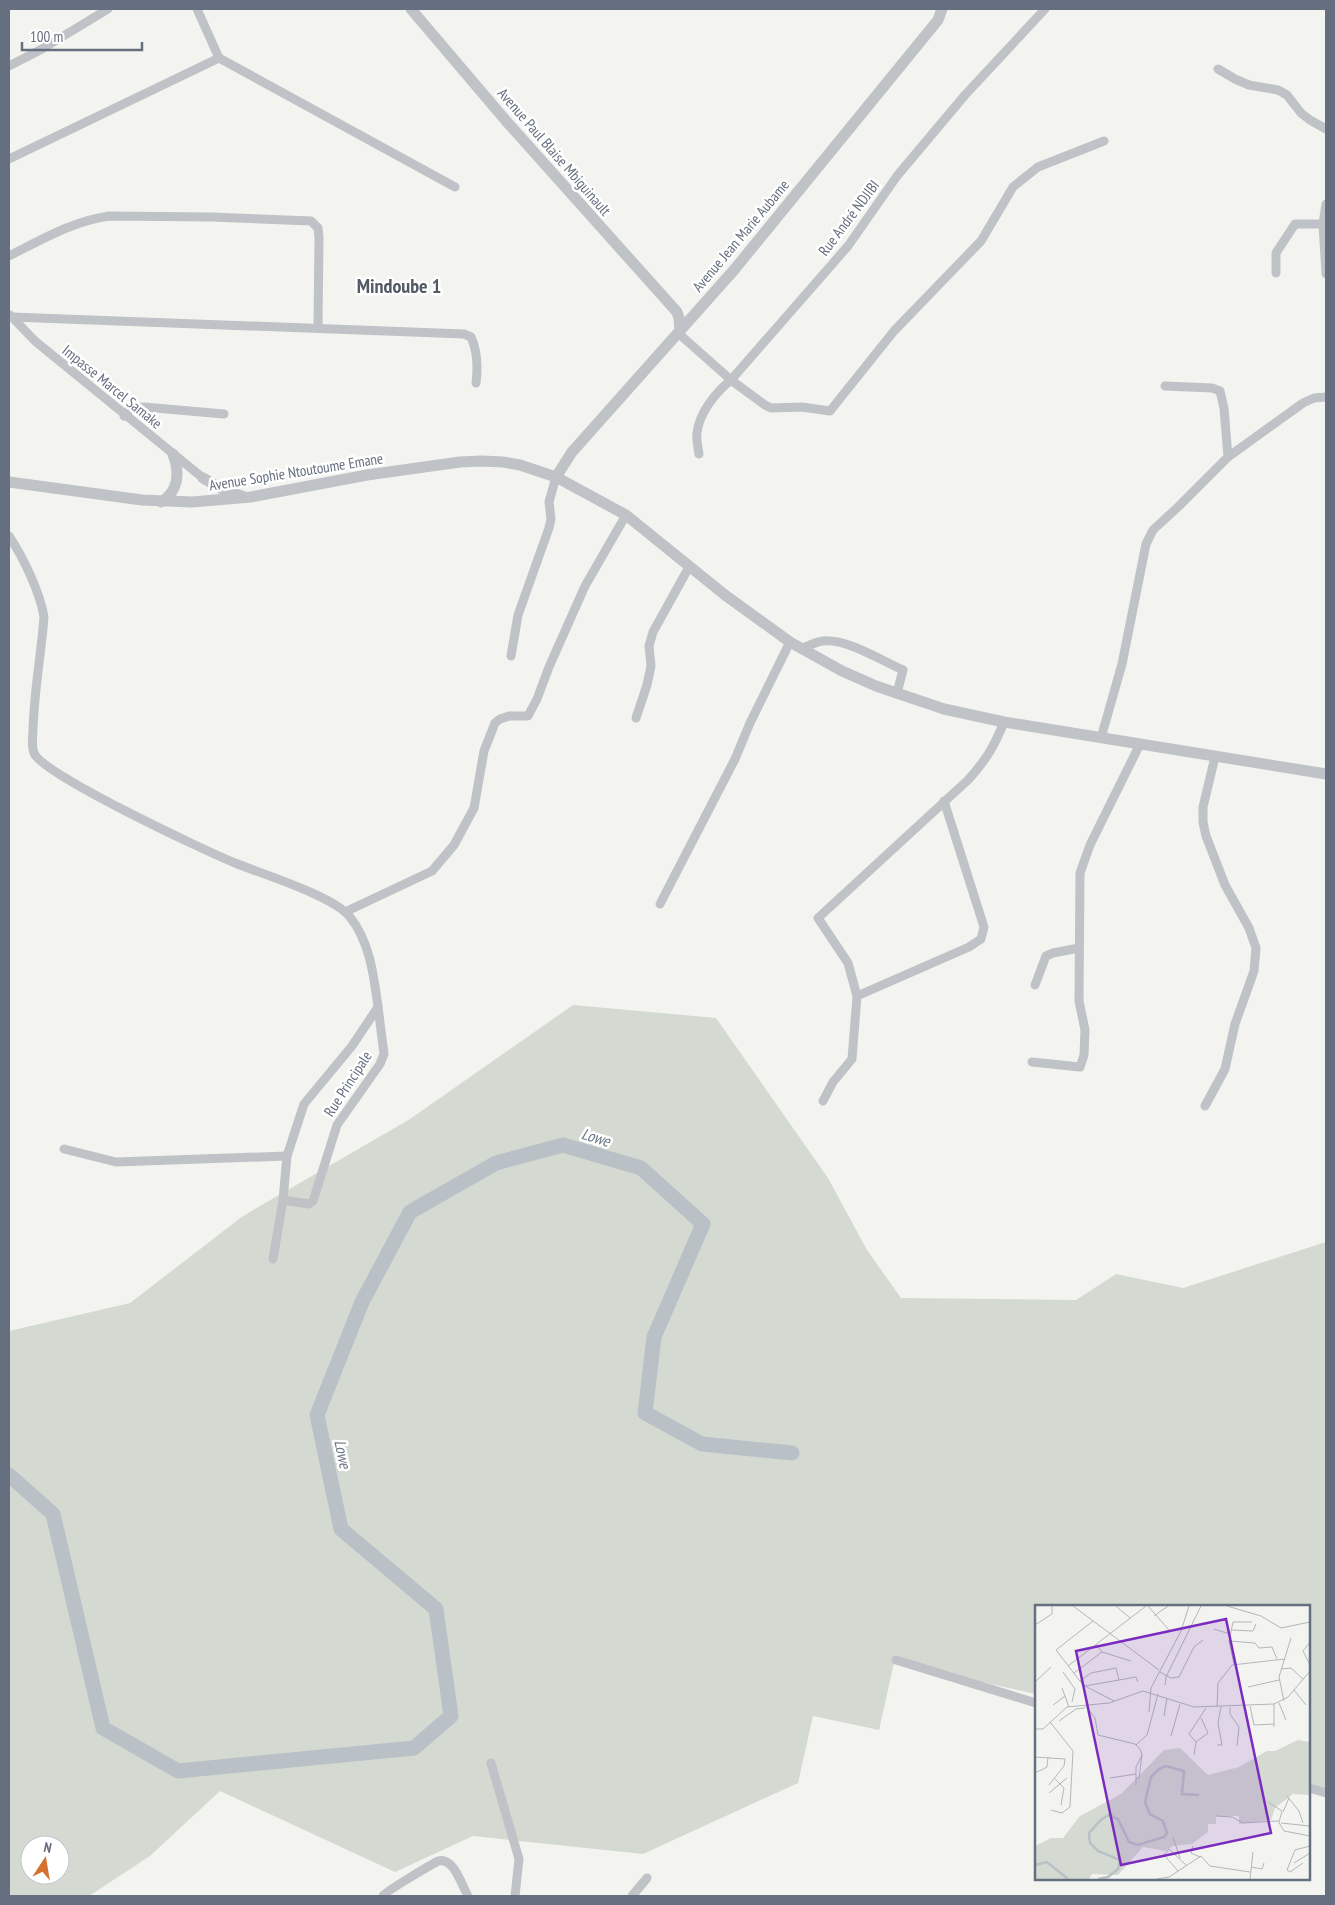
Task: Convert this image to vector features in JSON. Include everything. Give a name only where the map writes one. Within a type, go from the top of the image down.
[{"type":"street","points":[[9,66],[42,49],[108,9]]},
{"type":"street","points":[[197,9],[219,58],[455,187]]},
{"type":"street","name":"Avenue Paul Blaise Mbiguinault","points":[[411,9],[506,122],[677,312]]},
{"type":"street","name":"Avenue Jean Marie Aubame","points":[[556,476],[572,452],[734,270],[938,20],[942,9]]},
{"type":"street","name":"Rue André NDJIBI","points":[[699,454],[696,436],[701,418],[720,389],[731,380],[848,246],[896,176],[959,102],[1045,9]]},
{"type":"street","points":[[9,159],[219,58]]},
{"type":"street","points":[[1218,68],[1249,85],[1278,90],[1287,95],[1301,113],[1326,129]]},
{"type":"street","points":[[696,313],[677,312],[679,332],[731,380],[760,402],[771,408],[802,407],[830,411],[894,331],[980,241],[1014,187],[1038,167],[1104,141]]},
{"type":"street","points":[[1326,204],[1323,224],[1326,274]]},
{"type":"street","points":[[9,256],[73,224],[93,218],[109,216],[211,216],[311,221],[318,228],[319,238],[318,327]]},
{"type":"street","points":[[1276,273],[1276,253],[1295,224],[1323,224]]},
{"type":"street","points":[[10,315],[464,334],[471,337],[476,347],[476,383]]},
{"type":"street","name":"Impasse Marcel Samake","points":[[10,315],[35,341],[124,416],[203,478]]},
{"type":"street","points":[[1165,386],[1212,388],[1220,392],[1224,408],[1228,457]]},
{"type":"street","points":[[1101,738],[1122,664],[1146,544],[1153,530],[1228,457],[1303,403],[1326,396]]},
{"type":"street","points":[[124,416],[131,408],[144,407],[224,414]]},
{"type":"street","points":[[161,502],[172,492],[178,479],[177,464],[173,454]]},
{"type":"street","name":"Avenue Sophie Ntoutoume Emane","points":[[9,482],[161,502],[202,502],[251,497],[358,476],[460,462],[502,462],[556,476],[626,515],[689,566],[790,642],[842,671],[897,693],[944,708],[1004,722],[1326,774]]},
{"type":"street","points":[[511,656],[518,615],[549,528],[551,519],[549,502],[556,476]]},
{"type":"street","points":[[203,478],[230,492],[251,497]]},
{"type":"street","points":[[202,502],[207,494],[203,478]]},
{"type":"street","points":[[345,912],[432,871],[454,844],[474,808],[484,751],[495,723],[500,718],[509,716],[528,716],[537,700],[549,667],[585,586],[626,515]]},
{"type":"street","points":[[9,536],[20,552],[28,570],[42,606],[44,617],[35,696],[33,751],[36,758],[66,779],[140,818],[231,862],[315,894],[339,906],[354,924],[367,952],[373,974],[378,1007],[352,1046],[304,1104],[287,1156],[283,1200],[273,1258]]},
{"type":"street","points":[[636,718],[647,685],[650,666],[648,646],[653,632],[689,566]]},
{"type":"street","points":[[660,904],[735,759],[750,723],[790,642]]},
{"type":"street","points":[[801,649],[820,642],[834,642],[861,651],[903,670],[897,693]]},
{"type":"street","points":[[823,1101],[832,1082],[852,1059],[857,996],[848,964],[818,918],[968,780],[984,762],[995,744],[1004,722]]},
{"type":"street","points":[[1032,1062],[1080,1067],[1084,1055],[1085,1030],[1079,1001],[1080,873],[1090,845],[1140,744]]},
{"type":"street","points":[[1205,1106],[1225,1069],[1235,1024],[1254,971],[1256,948],[1249,928],[1225,885],[1206,836],[1203,822],[1203,807],[1215,757]]},
{"type":"street","points":[[857,996],[969,947],[981,939],[984,927],[944,801]]},
{"type":"street","points":[[1035,985],[1046,956],[1079,948]]},
{"type":"street","name":"Rue Principale","points":[[283,1200],[303,1204],[309,1204],[313,1201],[337,1125],[380,1064],[384,1054],[378,1007]]},
{"type":"street","points":[[64,1149],[116,1162],[287,1156]]},
{"type":"street","points":[[896,1660],[1035,1703]]},
{"type":"street","points":[[491,1763],[519,1859],[515,1896]]},
{"type":"street","points":[[1310,1788],[1326,1793]]},
{"type":"street","points":[[383,1896],[385,1892],[401,1885],[442,1860],[450,1863],[468,1896]]},
{"type":"street","points":[[632,1896],[647,1878]]},
{"type":"shaded area","points":[[573,1005],[716,1018],[828,1178],[867,1250],[901,1298],[1076,1300],[1116,1274],[1183,1288],[1326,1242],[1326,1794],[1310,1792],[1310,1605],[1035,1605],[1035,1694],[894,1663],[879,1730],[813,1716],[798,1783],[643,1854],[473,1836],[395,1872],[220,1791],[150,1856],[89,1896],[9,1896],[9,1331],[130,1303],[243,1216],[410,1119]]},
{"type":"waterway","name":"Lowe","points":[[9,1475],[53,1514],[103,1728],[178,1771],[414,1748],[451,1716],[436,1609],[341,1529],[317,1415],[362,1302],[410,1212],[496,1163],[563,1145],[641,1168],[703,1224],[654,1337],[645,1413],[702,1444],[792,1453]]},
{"type":"district","name":"Mindoube 1","points":[[399,286]]}]
